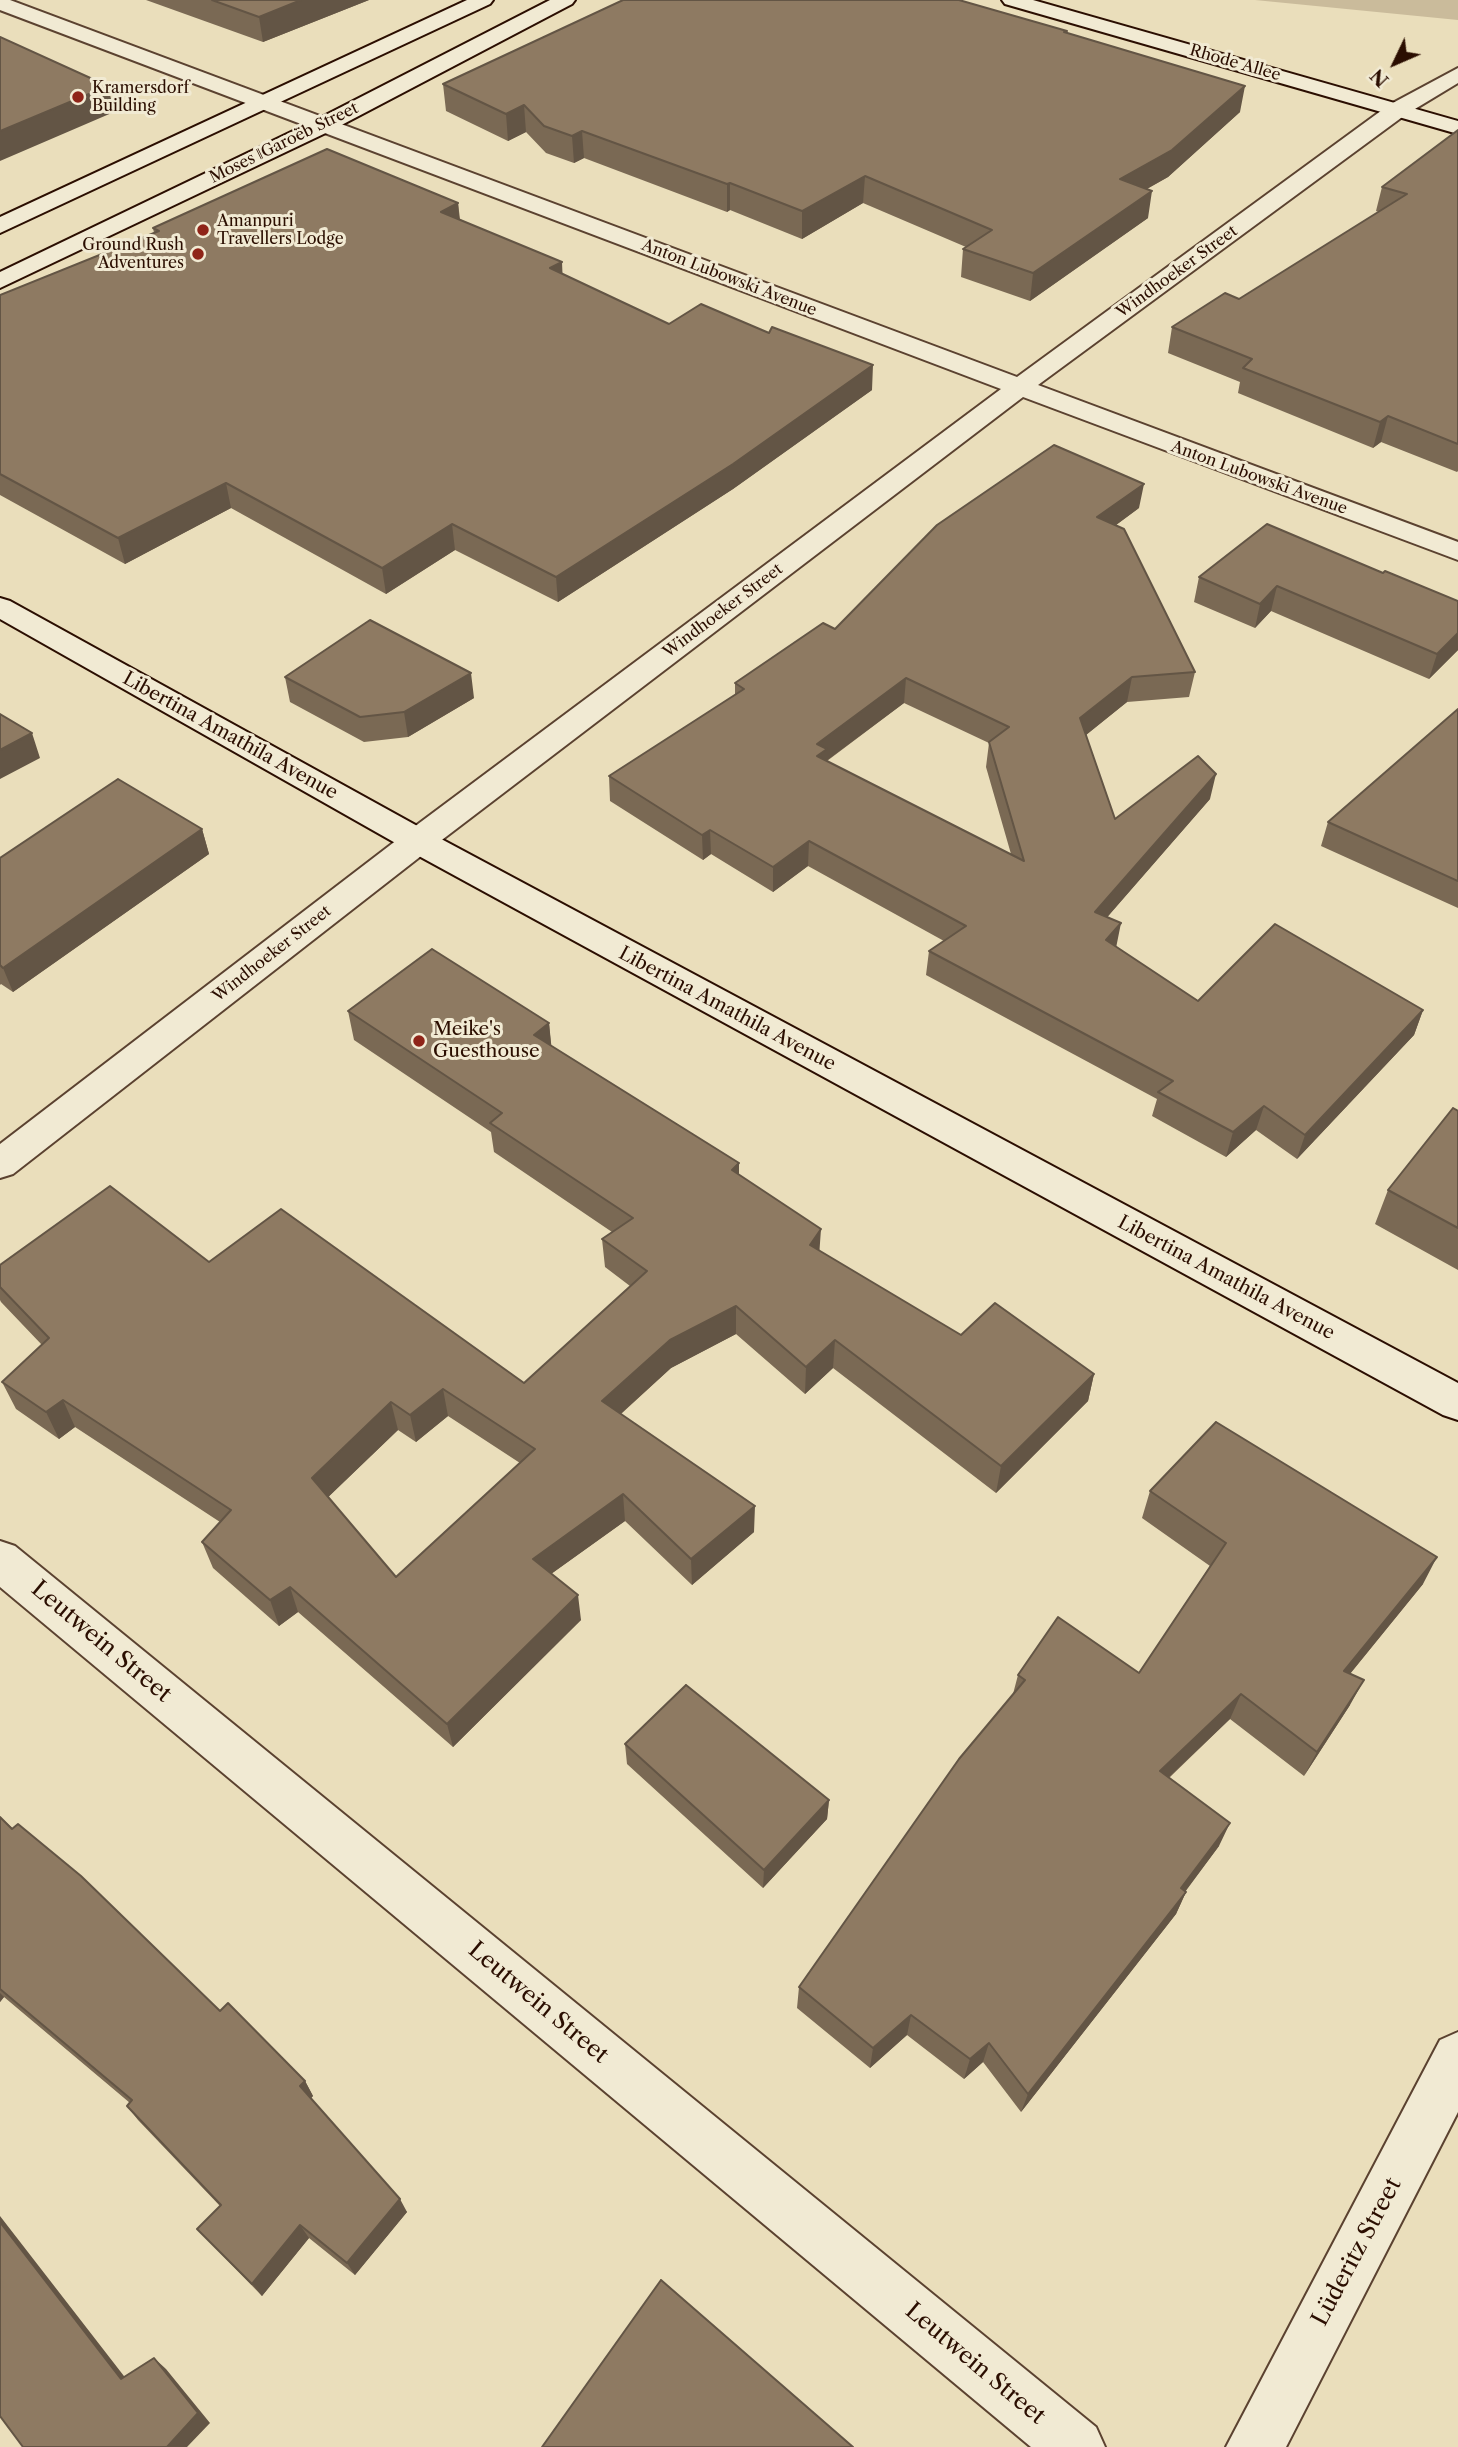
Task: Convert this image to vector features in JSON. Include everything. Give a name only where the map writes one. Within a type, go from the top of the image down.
[{"type":"street","points":[[0,226],[483,0]]},
{"type":"street","name":"Moses ǁGaroëb Street","points":[[0,282],[324,125],[565,0]]},
{"type":"street","name":"Rhode Allee","points":[[1012,0],[1458,128]]},
{"type":"street","name":"Anton Lubowski Avenue","points":[[0,3],[1458,552]]},
{"type":"street","name":"Windhoeker Street","points":[[0,1164],[418,842],[1018,388],[1397,110],[1458,74]]},
{"type":"street","name":"Libertina Amathila Avenue","points":[[0,607],[418,842],[1458,1404]]},
{"type":"street","name":"Leutwein Street","points":[[0,1560],[1076,2447]]},
{"type":"street","name":"Lüderitz Street","points":[[1255,2447],[1458,2058]]},
{"type":"shaded area","points":[[1255,0],[1458,0],[1458,20]]},
{"type":"building","points":[[212,0],[301,0],[259,17]]},
{"type":"building","points":[[623,0],[959,0],[1245,86],[1172,150],[1120,179],[1152,191],[1033,273],[963,249],[992,230],[865,176],[802,211],[582,131],[572,136],[544,126],[524,105],[506,114],[443,84]]},
{"type":"building","points":[[0,37],[108,86],[0,131]]},
{"type":"building","points":[[1458,130],[1458,444],[1388,416],[1380,422],[1243,368],[1252,359],[1172,327],[1225,293],[1239,299],[1407,194],[1382,187]]},
{"type":"building","points":[[327,149],[458,203],[441,212],[562,262],[550,268],[669,324],[701,304],[769,333],[772,327],[873,365],[733,464],[556,577],[452,524],[382,568],[226,483],[118,538],[0,474],[0,295],[159,231],[153,228]]},
{"type":"building","points":[[1054,445],[1144,484],[1097,517],[1124,529],[1195,672],[1132,677],[1080,718],[1115,819],[1198,756],[1216,774],[1095,912],[1121,923],[1106,940],[1198,1001],[1275,924],[1423,1010],[1305,1135],[1264,1106],[1233,1132],[1158,1092],[1173,1081],[929,951],[966,926],[809,841],[773,867],[710,830],[702,835],[609,776],[744,689],[735,683],[823,623],[835,629],[937,525]],"holes":[[[906,678],[1009,727],[989,742],[1024,861],[817,756],[827,749],[817,744]]]},
{"type":"building","points":[[1267,524],[1458,601],[1458,633],[1437,654],[1277,586],[1260,604],[1199,577]]},
{"type":"building","points":[[370,620],[471,673],[404,712],[360,717],[285,677]]},
{"type":"building","points":[[1458,709],[1458,881],[1328,822]]},
{"type":"building","points":[[0,714],[32,733],[0,750]]},
{"type":"building","points":[[118,779],[202,829],[3,968],[0,965],[0,858]]},
{"type":"building","points":[[432,949],[549,1023],[534,1035],[739,1163],[732,1170],[821,1229],[810,1245],[961,1335],[995,1303],[1094,1374],[1001,1466],[835,1340],[806,1367],[736,1306],[670,1340],[602,1401],[755,1506],[691,1559],[623,1494],[533,1559],[578,1595],[447,1724],[290,1587],[270,1600],[202,1542],[231,1510],[63,1400],[46,1412],[2,1382],[49,1338],[0,1287],[0,1265],[110,1186],[209,1262],[281,1209],[524,1383],[647,1271],[602,1239],[633,1218],[490,1123],[502,1113],[348,1011]],"holes":[[[443,1389],[535,1449],[396,1577],[312,1478],[391,1402],[410,1415]]]},
{"type":"building","points":[[1453,1108],[1458,1111],[1458,1228],[1388,1190]]},
{"type":"building","points":[[1216,1422],[1437,1557],[1344,1671],[1364,1680],[1317,1752],[1241,1694],[1160,1771],[1230,1823],[1181,1888],[1186,1892],[1028,2094],[989,2043],[970,2059],[911,2015],[873,2048],[799,1987],[959,1759],[1025,1680],[1018,1675],[1058,1617],[1139,1673],[1226,1543],[1150,1491]]},
{"type":"building","points":[[686,1685],[829,1800],[764,1870],[625,1744]]},
{"type":"building","points":[[0,1817],[12,1829],[18,1824],[81,1876],[220,2011],[228,2003],[305,2081],[300,2086],[400,2199],[347,2263],[300,2225],[252,2284],[197,2229],[221,2205],[127,2106],[132,2100],[0,1989]]},
{"type":"building","points":[[0,2222],[121,2379],[154,2358],[198,2413],[167,2447],[23,2447],[0,2416]]},
{"type":"building","points":[[661,2280],[853,2447],[542,2447]]},
{"type":"place","name":"Kramersdorf Building","points":[[78,97]]},
{"type":"place","name":"Amanpuri Travellers Lodge","points":[[203,230]]},
{"type":"place","name":"Ground Rush Adventures","points":[[198,254]]},
{"type":"place","name":"Meike's Guesthouse","points":[[419,1041]]}]
